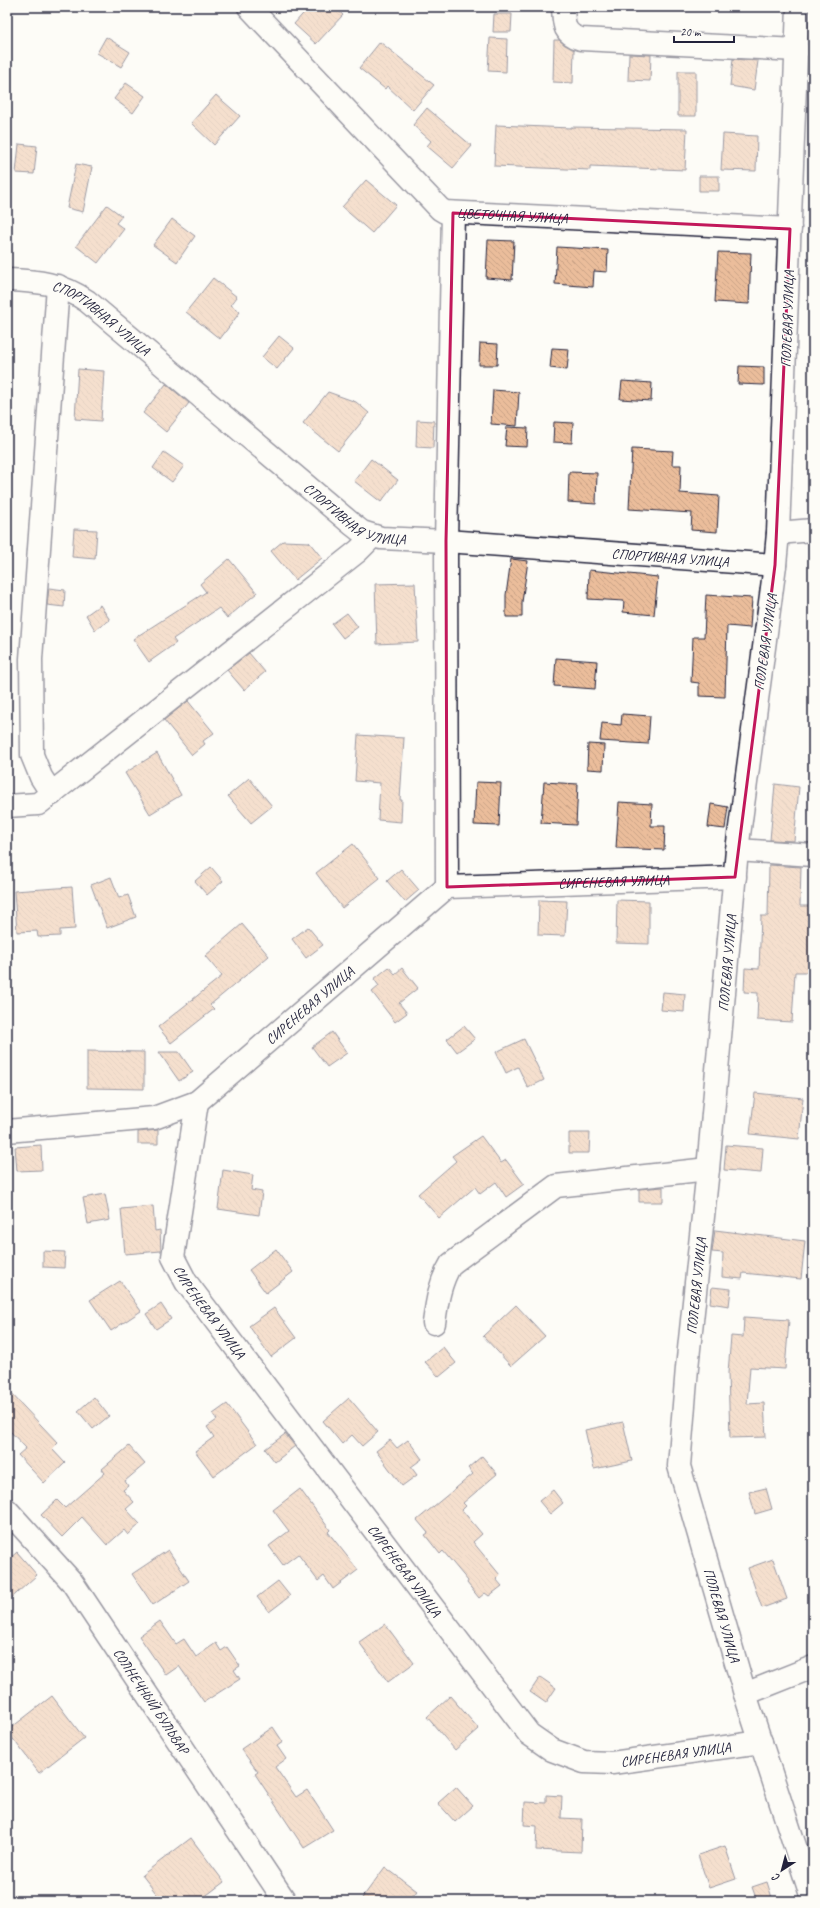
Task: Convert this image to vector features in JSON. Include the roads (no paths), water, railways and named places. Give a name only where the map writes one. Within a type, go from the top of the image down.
[{"type":"street","name":"ЦВЕТОЧНАЯ УЛИЦА","points":[[249,7],[440,209],[453,213],[790,229]]},
{"type":"street","points":[[563,7],[564,25],[567,31],[572,36],[581,39],[798,50]]},
{"type":"street","name":"ПОЛЕВАЯ УЛИЦА","points":[[798,7],[798,50],[778,533],[737,850],[708,1169],[686,1368],[679,1466],[745,1694],[813,1900]]},
{"type":"street","points":[[447,886],[446,541],[453,213]]},
{"type":"street","name":"СПОРТИВНАЯ УЛИЦА","points":[[7,280],[26,281],[58,286],[87,301],[362,532],[381,538],[446,541],[775,565]]},
{"type":"street","points":[[52,794],[41,777],[32,756],[30,730],[31,659],[58,286]]},
{"type":"street","points":[[778,533],[813,530]]},
{"type":"street","points":[[7,806],[38,804],[52,794],[362,548],[373,536]]},
{"type":"street","points":[[737,850],[813,855]]},
{"type":"street","name":"СИРЕНЕВАЯ УЛИЦА","points":[[735,878],[447,886],[197,1102],[173,1257],[186,1282],[529,1734],[552,1750],[584,1762],[612,1762],[761,1742]]},
{"type":"street","points":[[7,1131],[154,1118],[197,1102]]},
{"type":"street","points":[[434,1323],[438,1293],[443,1276],[451,1264],[556,1186],[708,1169]]},
{"type":"street","name":"СОЛНЕЧНЫЙ БУЛЬВАР","points":[[7,1510],[72,1582],[285,1901]]},
{"type":"street","points":[[745,1694],[813,1667]]}]
